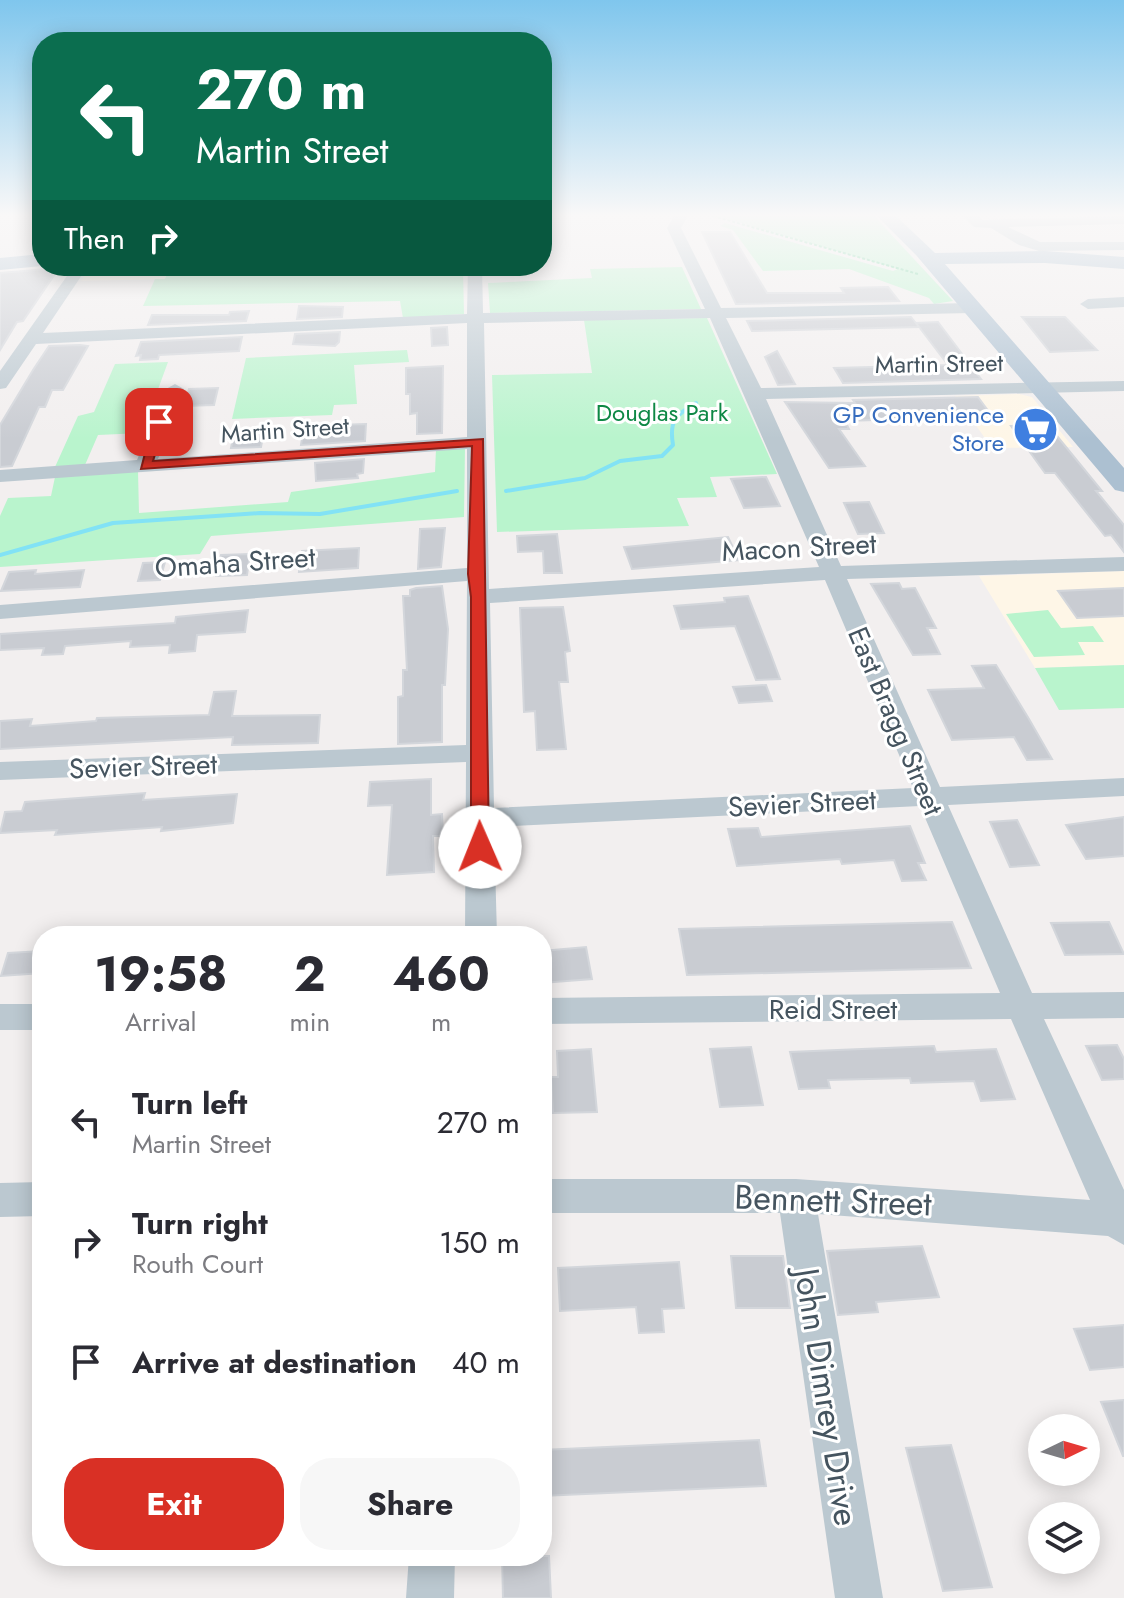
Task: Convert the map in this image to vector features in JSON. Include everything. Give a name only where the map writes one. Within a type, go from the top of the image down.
[{"type":"main road","points":[[958,291],[1124,457]]},
{"type":"main road","points":[[961,291],[1052,388],[1124,484]]},
{"type":"street","points":[[0,384],[64,291]]},
{"type":"street","points":[[475,291],[481,926]]},
{"type":"street","name":"East Bragg Street","points":[[706,291],[755,394],[1091,1165],[1123,1222]]},
{"type":"street","points":[[1088,304],[1124,302]]},
{"type":"street","points":[[0,353],[27,346],[475,318],[972,308]]},
{"type":"street","name":"Martin Street","points":[[755,394],[1124,386]]},
{"type":"street","points":[[145,466],[175,389]]},
{"type":"street","name":"Martin Street","points":[[0,476],[478,442]]},
{"type":"street","name":"Macon Street","points":[[477,586],[1124,564]]},
{"type":"street","name":"Omaha Street","points":[[0,612],[477,586]]},
{"type":"street","name":"Sevier Street","points":[[0,771],[477,753]]},
{"type":"street","name":"Sevier Street","points":[[480,818],[1124,787]]},
{"type":"street","name":"Reid Street","points":[[552,1011],[1124,1005]]},
{"type":"street","points":[[0,1017],[32,1017]]},
{"type":"street","name":"Bennett Street","points":[[552,1196],[796,1196],[1123,1222]]},
{"type":"street","name":"John Dimrey Drive","points":[[796,1196],[859,1598]]},
{"type":"street","points":[[0,1200],[32,1199]]},
{"type":"street","points":[[430,1598],[432,1566]]},
{"type":"shaded area","points":[[1019,394],[1032,397],[1073,447],[992,448],[955,396]]},
{"type":"shaded area","points":[[1124,571],[1124,665],[1035,668],[979,576]]},
{"type":"green space","points":[[150,291],[463,291],[464,314],[403,318],[400,301],[143,306]]},
{"type":"green space","points":[[489,291],[693,291],[701,309],[490,313]]},
{"type":"green space","points":[[909,291],[943,291],[953,301],[934,304],[929,298]]},
{"type":"green space","name":"Douglas Park","points":[[707,318],[777,474],[710,477],[717,497],[677,498],[689,526],[497,532],[492,375],[592,373],[584,320]]},
{"type":"green space","points":[[407,350],[409,362],[354,365],[357,404],[334,405],[332,415],[232,419],[246,358]]},
{"type":"green space","points":[[168,362],[142,433],[98,435],[85,465],[55,467],[78,416],[94,412],[115,364]]},
{"type":"green space","points":[[465,447],[464,517],[211,536],[200,554],[0,567],[0,516],[8,498],[51,496],[55,477],[138,471],[139,513],[288,502],[291,492],[435,472],[436,449]]},
{"type":"green space","points":[[1048,610],[1061,628],[1093,626],[1104,642],[1078,642],[1085,655],[1034,657],[1006,614]]},
{"type":"green space","points":[[1124,665],[1124,708],[1059,710],[1035,668]]},
{"type":"building","points":[[0,291],[44,291],[23,321],[17,322],[0,350]]},
{"type":"building","points":[[730,291],[844,293],[843,291],[891,291],[899,301],[736,304]]},
{"type":"building","points":[[299,306],[343,307],[342,317],[297,319]]},
{"type":"building","points":[[249,311],[246,321],[148,325],[152,315],[229,315],[230,312]]},
{"type":"building","points":[[911,317],[919,327],[752,331],[747,321]]},
{"type":"building","points":[[1022,317],[1065,317],[1097,350],[1050,352]]},
{"type":"building","points":[[938,322],[981,379],[843,383],[834,368],[948,365],[916,323]]},
{"type":"building","points":[[447,327],[448,345],[432,346],[431,328]]},
{"type":"building","points":[[340,332],[339,342],[335,346],[293,344],[295,334]]},
{"type":"building","points":[[242,337],[239,351],[159,355],[158,359],[140,360],[141,355],[136,356],[141,342]]},
{"type":"building","points":[[49,346],[88,346],[63,390],[52,390],[45,407],[39,407],[12,466],[0,467],[0,425],[33,370]]},
{"type":"building","points":[[777,351],[795,384],[778,385],[765,357]]},
{"type":"building","points":[[443,366],[442,433],[417,434],[417,413],[410,414],[410,394],[406,394],[406,368]]},
{"type":"building","points":[[218,388],[214,405],[184,406],[189,389]]},
{"type":"building","points":[[978,397],[992,416],[845,421],[849,429],[839,429],[865,466],[829,468],[785,402],[855,403],[853,400]]},
{"type":"building","points":[[366,424],[365,441],[301,445],[304,426]]},
{"type":"building","points":[[1048,425],[1102,491],[1096,491],[1124,525],[1124,552],[1111,535],[1105,536],[1055,473],[1045,473],[1011,426]]},
{"type":"building","points":[[264,431],[261,447],[231,448],[234,432]]},
{"type":"building","points":[[364,459],[363,473],[357,474],[358,478],[316,481],[315,463]]},
{"type":"building","points":[[766,477],[780,506],[744,508],[731,479]]},
{"type":"building","points":[[869,502],[884,533],[858,534],[844,503]]},
{"type":"building","points":[[445,528],[441,567],[418,569],[420,529]]},
{"type":"building","points":[[557,534],[562,573],[544,573],[543,551],[518,552],[517,536]]},
{"type":"building","points":[[728,537],[739,560],[632,569],[624,547]]},
{"type":"building","points":[[359,548],[358,568],[299,572],[302,551]]},
{"type":"building","points":[[250,554],[247,575],[216,576],[221,555]]},
{"type":"building","points":[[165,562],[160,580],[138,581],[143,563]]},
{"type":"building","points":[[36,570],[35,574],[84,570],[80,587],[1,591],[9,572]]},
{"type":"building","points":[[899,583],[902,589],[915,588],[936,628],[927,628],[940,654],[913,655],[871,584]]},
{"type":"building","points":[[442,586],[448,629],[445,685],[442,685],[442,742],[398,744],[398,697],[403,696],[403,670],[407,670],[403,596],[410,596],[410,590],[416,588]]},
{"type":"building","points":[[1124,588],[1124,616],[1077,618],[1058,591]]},
{"type":"building","points":[[748,596],[780,679],[756,680],[735,626],[681,629],[674,606],[725,602],[724,598]]},
{"type":"building","points":[[563,607],[570,651],[565,652],[568,682],[559,682],[566,749],[537,750],[535,711],[524,712],[520,608]]},
{"type":"building","points":[[248,610],[245,632],[197,635],[195,651],[169,653],[170,645],[130,647],[131,641],[65,646],[63,654],[42,655],[44,648],[0,650],[0,634],[175,623],[176,617]]},
{"type":"building","points":[[996,665],[1052,759],[1027,760],[1014,737],[952,740],[928,690],[984,688],[972,666]]},
{"type":"building","points":[[766,685],[772,701],[739,703],[733,687]]},
{"type":"building","points":[[236,691],[232,716],[320,715],[318,743],[232,745],[233,737],[0,749],[0,721],[32,719],[30,726],[96,721],[97,718],[209,715],[214,692]]},
{"type":"building","points":[[431,779],[431,815],[442,814],[443,836],[433,836],[434,872],[387,875],[392,805],[368,806],[370,782]]},
{"type":"building","points":[[145,793],[143,800],[237,794],[233,823],[161,831],[162,827],[55,835],[57,830],[0,833],[5,812],[22,811],[25,802]]},
{"type":"building","points":[[1124,817],[1124,856],[1086,859],[1066,825]]},
{"type":"building","points":[[1017,820],[1039,865],[1010,867],[990,822]]},
{"type":"building","points":[[910,826],[925,863],[918,863],[926,880],[902,881],[894,860],[842,864],[840,859],[737,866],[728,829],[758,828],[761,837]]},
{"type":"building","points":[[952,922],[971,968],[687,975],[679,929]]},
{"type":"building","points":[[1109,922],[1124,954],[1065,955],[1051,923]]},
{"type":"building","points":[[586,947],[592,979],[552,982],[552,950]]},
{"type":"building","points":[[32,952],[32,974],[1,976],[8,953]]},
{"type":"building","points":[[1117,1045],[1124,1059],[1124,1079],[1102,1080],[1086,1046]]},
{"type":"building","points":[[934,1046],[936,1052],[996,1049],[1015,1099],[981,1101],[974,1081],[911,1083],[910,1078],[828,1080],[830,1088],[799,1089],[790,1052]]},
{"type":"building","points":[[751,1047],[763,1105],[720,1107],[710,1049]]},
{"type":"building","points":[[591,1049],[597,1112],[553,1113],[552,1077],[558,1077],[557,1051]]},
{"type":"building","points":[[922,1246],[939,1297],[876,1302],[878,1312],[838,1315],[827,1251]]},
{"type":"building","points":[[731,1256],[783,1256],[790,1308],[736,1308]]},
{"type":"building","points":[[679,1262],[684,1308],[662,1309],[664,1332],[639,1333],[636,1307],[560,1311],[558,1268]]},
{"type":"building","points":[[1124,1325],[1124,1367],[1090,1370],[1074,1329]]},
{"type":"building","points":[[1124,1400],[1124,1456],[1123,1456],[1101,1402]]},
{"type":"building","points":[[759,1440],[766,1486],[552,1496],[552,1450]]},
{"type":"building","points":[[951,1445],[992,1587],[943,1591],[906,1448]]},
{"type":"building","points":[[502,1566],[549,1566],[551,1598],[503,1598]]},
{"type":"waterway","points":[[506,491],[585,478],[620,461],[662,456],[673,445],[675,420],[696,403]]},
{"type":"waterway","points":[[0,555],[113,523],[260,513],[320,514],[457,491]]},
{"type":"place","name":"GP Convenience Store","points":[[1035,429]]},
{"type":"route","points":[[159,422],[145,466],[478,442],[475,574],[479,597],[477,753],[480,847]]}]
